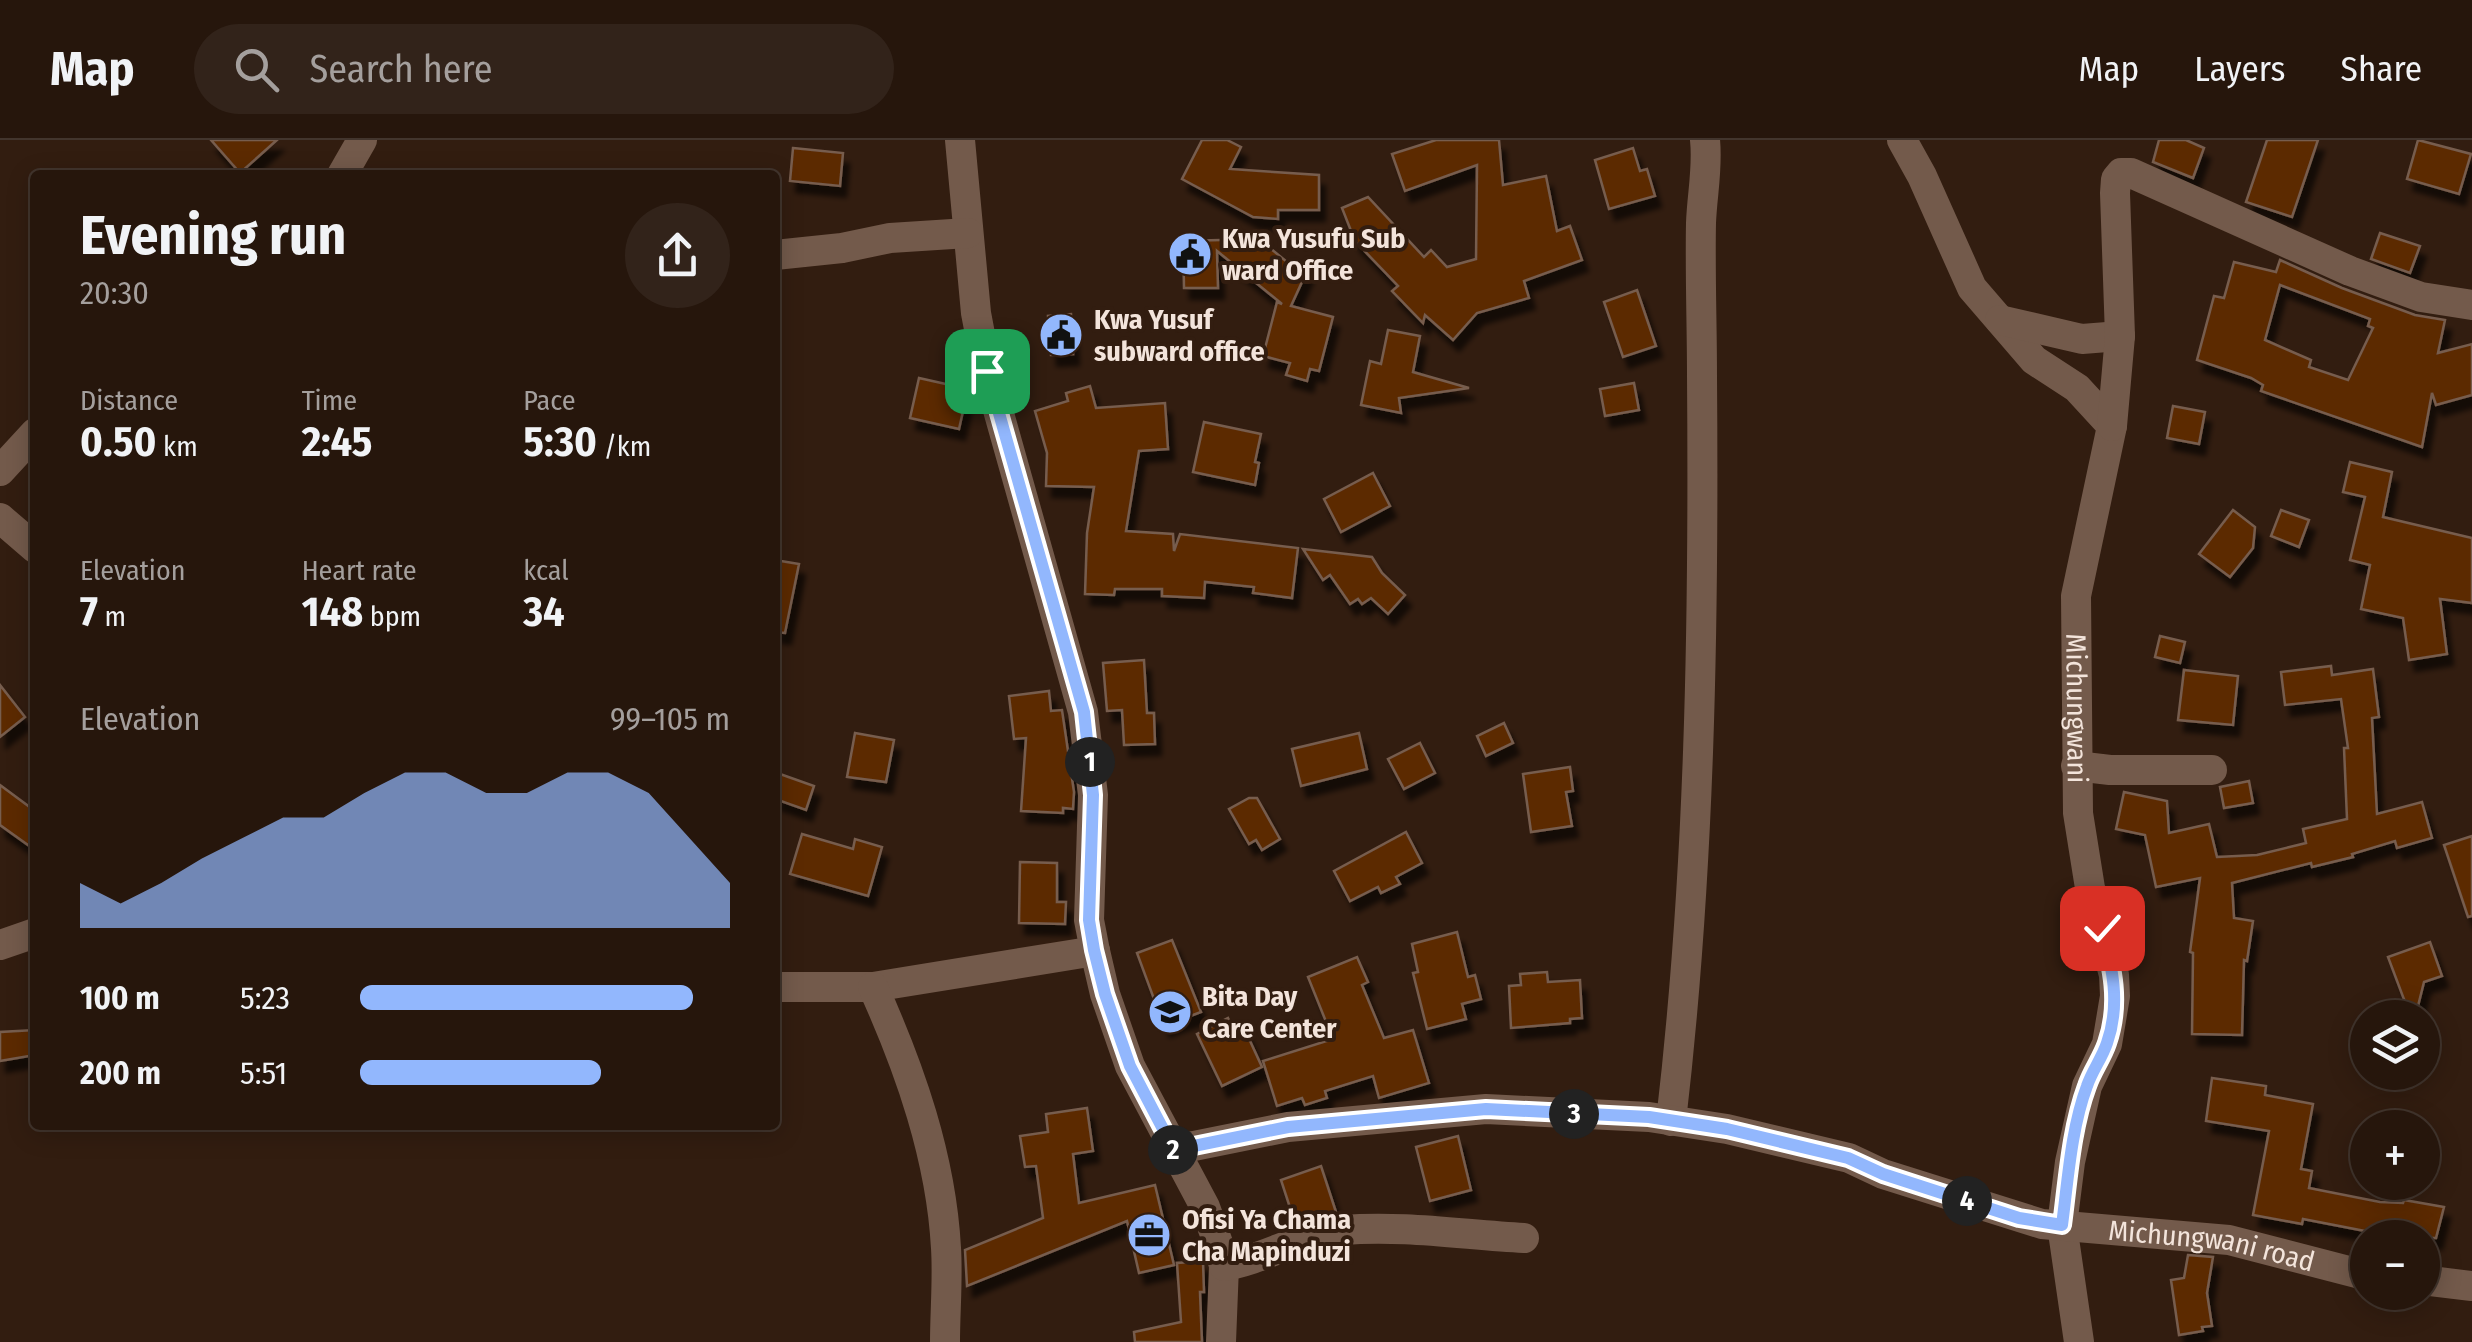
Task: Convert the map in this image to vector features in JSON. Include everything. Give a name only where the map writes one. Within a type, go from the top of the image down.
[{"type":"street","points":[[345,170],[362,140]]},
{"type":"street","points":[[960,140],[976,313],[987,371],[1084,712],[1093,795],[1089,920],[1094,950],[1130,1066],[1205,1207],[1224,1266],[1221,1342]]},
{"type":"street","points":[[1671,1121],[1684,1016],[1698,794],[1703,468],[1701,218],[1705,140]]},
{"type":"street","points":[[1902,140],[1972,288],[2034,360],[2077,388],[2112,426]]},
{"type":"street","name":"Michungwani","points":[[2078,1342],[2062,1225],[2070,1162],[2087,1086],[2107,1044],[2115,996],[2114,975],[2083,850],[2076,766],[2076,596],[2112,426],[2120,336],[2116,179],[2121,172],[2131,173],[2350,272],[2422,297],[2472,305]]},
{"type":"street","points":[[780,254],[842,248],[890,238],[968,233]]},
{"type":"street","points":[[2000,320],[2082,339],[2120,336]]},
{"type":"street","points":[[0,471],[30,438]]},
{"type":"street","points":[[0,518],[30,544]]},
{"type":"street","points":[[2076,766],[2212,770]]},
{"type":"street","points":[[0,945],[30,935]]},
{"type":"street","points":[[780,987],[873,987],[1094,950]]},
{"type":"street","points":[[873,987],[905,1058],[938,1188],[946,1248],[945,1342]]},
{"type":"street","name":"Michungwani road","points":[[1174,1150],[1288,1127],[1486,1109],[1671,1121],[1727,1129],[1848,1158],[1883,1174],[2019,1218],[2228,1240],[2350,1271]]},
{"type":"street","points":[[1224,1266],[1250,1262],[1295,1240],[1342,1230],[1524,1238]]},
{"type":"street","points":[[2440,1282],[2472,1286]]},
{"type":"building","points":[[211,140],[277,140],[243,170],[237,170]]},
{"type":"building","points":[[1202,140],[1227,140],[1241,147],[1230,169],[1319,175],[1319,210],[1278,210],[1278,219],[1253,217],[1182,179]]},
{"type":"building","points":[[1436,140],[1499,140],[1503,185],[1546,176],[1557,231],[1570,226],[1582,260],[1524,281],[1529,298],[1477,313],[1453,340],[1425,315],[1423,323],[1392,291],[1398,286],[1355,241],[1342,208],[1368,197],[1424,257],[1431,250],[1447,267],[1476,259],[1477,165],[1405,191],[1392,154]]},
{"type":"building","points":[[2159,140],[2186,140],[2204,148],[2193,178],[2153,162]]},
{"type":"building","points":[[2267,140],[2318,140],[2292,217],[2246,202]]},
{"type":"building","points":[[2418,140],[2471,154],[2459,194],[2407,179]]},
{"type":"building","points":[[793,148],[843,153],[840,186],[790,181]]},
{"type":"building","points":[[1633,148],[1640,171],[1647,169],[1655,196],[1609,209],[1595,160]]},
{"type":"building","points":[[2380,233],[2420,246],[2410,273],[2371,259]]},
{"type":"building","points":[[1259,239],[1287,262],[1307,271],[1291,306],[1333,317],[1319,371],[1310,369],[1307,381],[1286,375],[1290,363],[1263,356],[1277,302],[1282,304],[1217,251],[1218,288],[1184,288],[1183,241]]},
{"type":"building","points":[[2280,260],[2415,315],[2445,320],[2438,353],[2472,344],[2472,395],[2436,405],[2432,393],[2422,447],[2261,391],[2263,385],[2251,378],[2197,360],[2214,296],[2224,298],[2234,262],[2276,272]],"holes":[[[2280,285],[2370,319],[2368,326],[2373,328],[2348,380],[2309,367],[2311,360],[2265,340]]]},
{"type":"building","points":[[1637,290],[1656,346],[1623,357],[1604,302]]},
{"type":"building","name":"Kwa Yusuf subward office","points":[[1071,314],[1073,354],[1051,355],[1048,316]]},
{"type":"building","points":[[1388,330],[1420,336],[1413,372],[1469,388],[1399,398],[1401,413],[1361,405],[1370,361],[1381,364]]},
{"type":"building","points":[[919,378],[968,389],[959,429],[910,418]]},
{"type":"building","points":[[1634,383],[1639,410],[1605,416],[1600,389]]},
{"type":"building","points":[[1090,386],[1096,408],[1165,403],[1168,449],[1139,451],[1126,531],[1173,534],[1174,551],[1180,534],[1298,548],[1292,598],[1253,593],[1254,587],[1205,582],[1204,598],[1162,596],[1162,589],[1115,589],[1114,595],[1085,594],[1087,533],[1094,487],[1046,486],[1047,453],[1035,411],[1068,401],[1066,393]]},
{"type":"building","points":[[2173,406],[2205,412],[2199,444],[2167,438]]},
{"type":"building","points":[[1204,422],[1261,434],[1255,485],[1193,472]]},
{"type":"building","points":[[2350,462],[2392,472],[2383,517],[2472,538],[2472,603],[2440,599],[2447,654],[2409,660],[2403,618],[2361,609],[2370,565],[2350,560],[2365,497],[2343,492]]},
{"type":"building","points":[[1373,473],[1390,506],[1341,532],[1324,499]]},
{"type":"building","points":[[2233,510],[2255,527],[2253,548],[2230,577],[2199,554]]},
{"type":"building","points":[[2281,510],[2309,520],[2299,547],[2271,536]]},
{"type":"building","points":[[1303,549],[1372,557],[1405,595],[1388,614],[1371,598],[1362,604],[1358,599],[1350,604],[1330,575],[1323,580]]},
{"type":"building","points":[[780,561],[799,564],[785,633],[780,632]]},
{"type":"building","points":[[2160,636],[2185,642],[2180,663],[2155,657]]},
{"type":"building","points":[[1144,660],[1147,713],[1154,713],[1155,744],[1124,745],[1122,710],[1107,711],[1103,663]]},
{"type":"building","points":[[2331,666],[2332,675],[2373,669],[2379,717],[2372,718],[2377,814],[2422,802],[2432,838],[2397,848],[2395,841],[2352,854],[2353,857],[2232,883],[2234,918],[2253,921],[2247,961],[2244,960],[2242,1035],[2192,1034],[2190,952],[2200,878],[2156,887],[2145,835],[2116,829],[2124,792],[2167,801],[2169,833],[2209,824],[2217,857],[2257,855],[2306,843],[2303,829],[2347,819],[2344,748],[2348,748],[2341,699],[2285,705],[2281,672]]},
{"type":"building","points":[[2184,670],[2238,676],[2233,725],[2178,720]]},
{"type":"building","points":[[0,685],[25,717],[0,737]]},
{"type":"building","points":[[1049,691],[1051,711],[1062,710],[1073,809],[1063,808],[1063,813],[1021,811],[1026,738],[1014,739],[1009,696]]},
{"type":"building","points":[[1504,723],[1513,743],[1486,756],[1477,736]]},
{"type":"building","points":[[855,733],[894,740],[886,782],[847,777]]},
{"type":"building","points":[[1359,733],[1367,769],[1301,786],[1292,749]]},
{"type":"building","points":[[1420,743],[1435,773],[1404,789],[1388,759]]},
{"type":"building","points":[[1570,767],[1573,791],[1566,792],[1572,826],[1531,832],[1523,774]]},
{"type":"building","points":[[780,774],[814,786],[806,810],[780,801]]},
{"type":"building","points":[[2249,781],[2253,803],[2224,808],[2220,787]]},
{"type":"building","points":[[0,785],[30,807],[30,846],[0,825]]},
{"type":"building","points":[[1257,798],[1280,839],[1262,850],[1256,840],[1249,844],[1229,809]]},
{"type":"building","points":[[1406,832],[1422,863],[1396,877],[1400,884],[1381,893],[1378,887],[1350,901],[1334,871]]},
{"type":"building","points":[[802,834],[853,849],[855,839],[882,847],[868,896],[790,874]]},
{"type":"building","points":[[2472,836],[2472,916],[2468,917],[2444,845]]},
{"type":"building","points":[[1020,862],[1057,863],[1057,902],[1066,902],[1065,924],[1019,923]]},
{"type":"building","points":[[1457,932],[1468,977],[1475,975],[1481,999],[1462,1004],[1466,1019],[1427,1029],[1413,973],[1418,972],[1412,944]]},
{"type":"building","points":[[1172,940],[1201,1012],[1164,1026],[1137,953]]},
{"type":"building","points":[[2430,942],[2442,976],[2424,982],[2420,1000],[2404,1000],[2388,957]]},
{"type":"building","points":[[1357,957],[1368,982],[1362,985],[1384,1038],[1413,1030],[1429,1083],[1379,1098],[1373,1076],[1325,1091],[1327,1098],[1305,1105],[1302,1098],[1277,1106],[1263,1061],[1333,1039],[1308,977]]},
{"type":"building","points":[[1547,972],[1548,982],[1580,980],[1582,1018],[1570,1019],[1570,1023],[1511,1028],[1509,986],[1521,985],[1520,974]]},
{"type":"building","points":[[1228,1018],[1236,1034],[1245,1030],[1262,1067],[1222,1086],[1197,1034]]},
{"type":"building","points":[[30,1030],[30,1056],[0,1061],[0,1032]]},
{"type":"building","points":[[2212,1078],[2266,1086],[2265,1095],[2313,1104],[2301,1169],[2312,1171],[2309,1188],[2350,1196],[2350,1200],[2404,1200],[2444,1207],[2440,1222],[2350,1220],[2350,1228],[2253,1215],[2269,1131],[2206,1121]]},
{"type":"building","points":[[1087,1108],[1093,1151],[1073,1154],[1079,1203],[1155,1185],[1174,1265],[1139,1273],[1127,1221],[967,1286],[965,1250],[1043,1218],[1036,1166],[1025,1167],[1020,1136],[1048,1132],[1046,1114]]},
{"type":"building","points":[[1458,1136],[1471,1190],[1430,1201],[1416,1147]]},
{"type":"building","points":[[1321,1166],[1336,1212],[1295,1223],[1281,1180]]},
{"type":"building","points":[[2188,1255],[2213,1257],[2207,1293],[2212,1326],[2179,1335],[2171,1280],[2184,1278]]},
{"type":"building","points":[[1203,1261],[1202,1342],[1135,1342],[1134,1332],[1181,1322],[1177,1263]]},
{"type":"place","name":"Kwa Yusufu Sub ward Office","points":[[1190,254]]},
{"type":"place","name":"Kwa Yusuf subward office","points":[[1061,335]]},
{"type":"place","name":"Bita Day Care Center","points":[[1170,1012]]},
{"type":"place","name":"Ofisi Ya Chama Cha Mapinduzi","points":[[1149,1235]]},
{"type":"route","points":[[987,371],[1084,712],[1093,795],[1089,920],[1094,950],[1130,1066],[1174,1150],[1288,1127],[1486,1109],[1649,1117],[1727,1129],[1848,1158],[1883,1174],[2019,1218],[2062,1225],[2070,1162],[2087,1086],[2107,1044],[2113,1019],[2114,975],[2102,928]]}]
